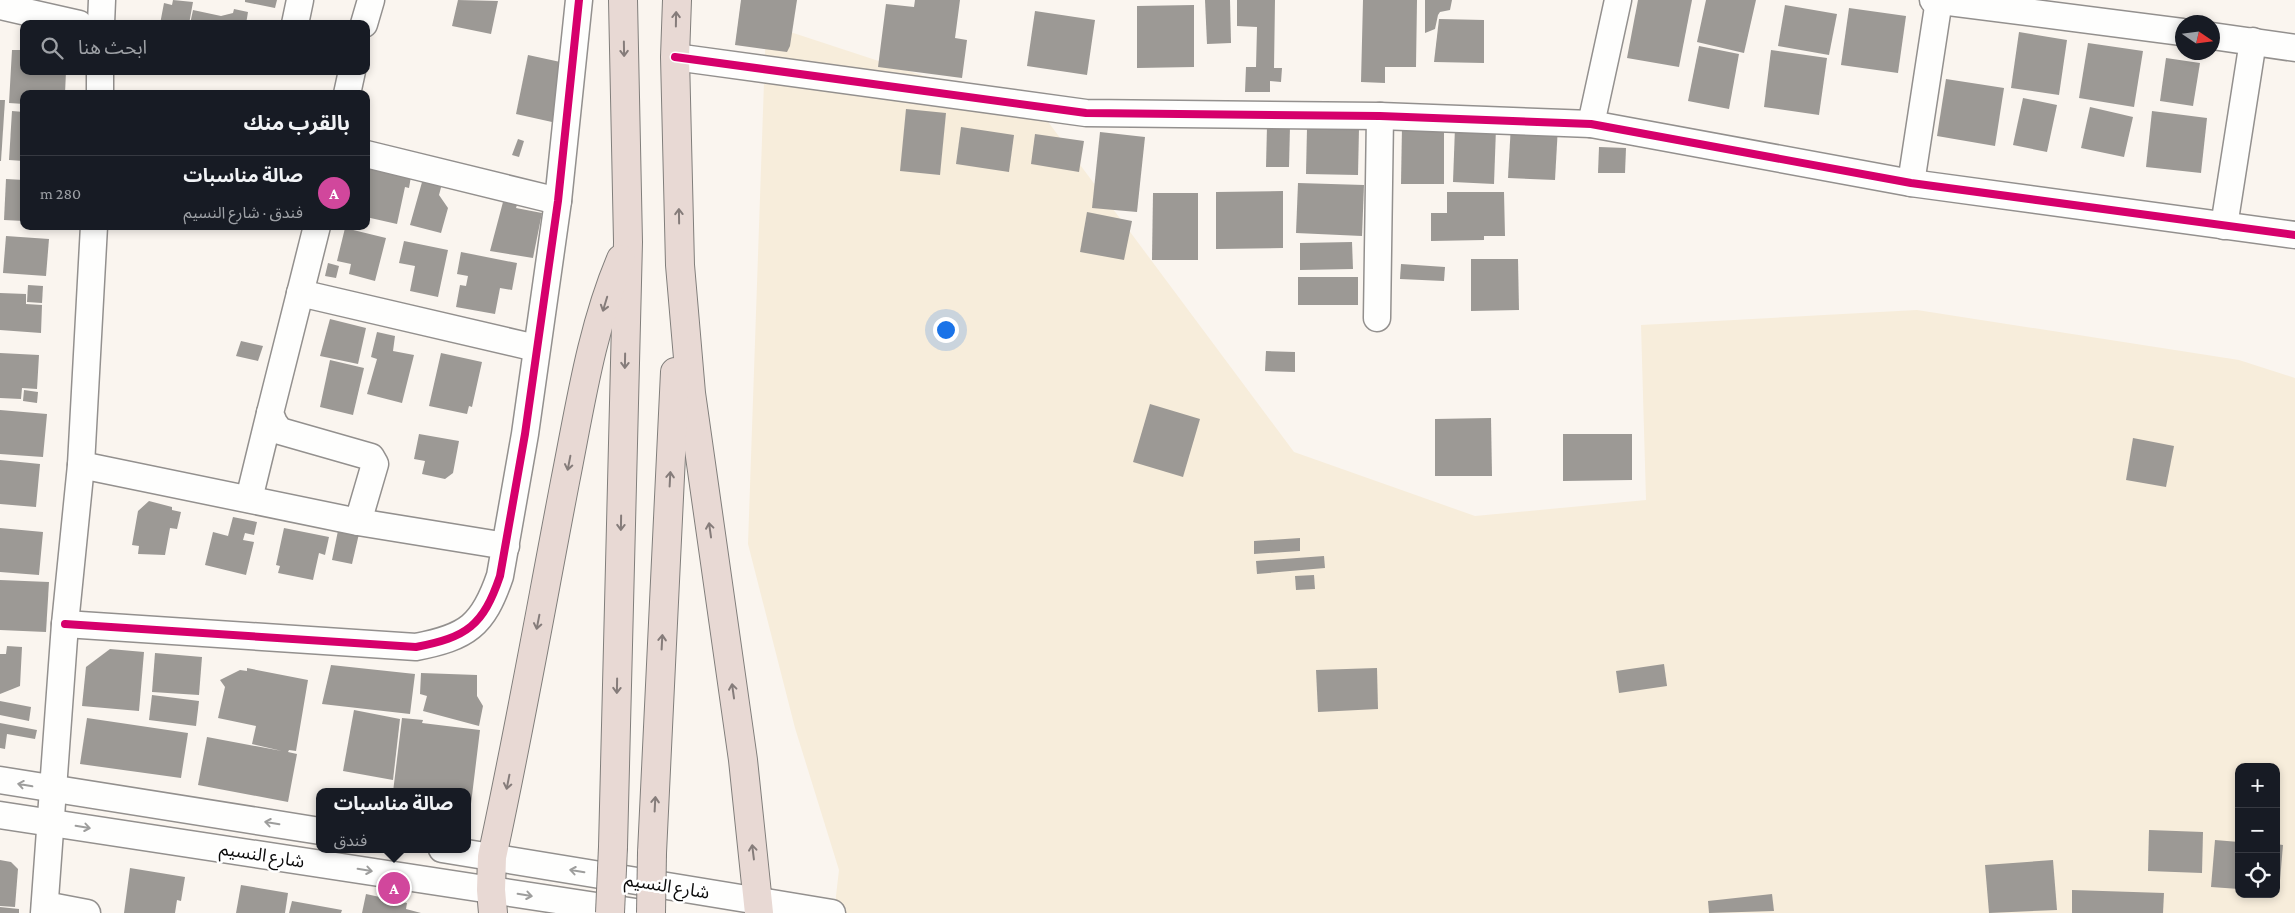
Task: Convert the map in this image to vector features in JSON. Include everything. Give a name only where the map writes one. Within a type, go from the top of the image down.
[{"type":"highway","points":[[610,913],[628,242],[623,0]]},
{"type":"highway","points":[[677,0],[676,57],[680,265],[691,393],[743,760],[759,907]]},
{"type":"highway","points":[[492,901],[492,857],[587,372],[611,283],[628,242]]},
{"type":"highway","points":[[651,913],[652,853],[680,265]]},
{"type":"street","points":[[101,20],[102,0]]},
{"type":"street","points":[[296,20],[300,0]]},
{"type":"street","points":[[365,20],[371,0]]},
{"type":"street","points":[[65,624],[416,647],[446,641],[467,630],[484,615],[500,576],[506,546],[558,201],[579,0]]},
{"type":"street","points":[[1591,124],[1618,0]]},
{"type":"street","points":[[1911,183],[1937,0],[2175,31]]},
{"type":"street","points":[[0,6],[61,20]]},
{"type":"street","points":[[2220,37],[2295,48]]},
{"type":"street","points":[[2224,226],[2253,41]]},
{"type":"street","points":[[676,57],[1086,113],[1380,116],[1591,124],[1911,183],[2295,235]]},
{"type":"street","points":[[100,75],[100,90]]},
{"type":"street","points":[[348,90],[351,75]]},
{"type":"street","points":[[1377,318],[1380,116]]},
{"type":"street","points":[[370,155],[558,201]]},
{"type":"street","points":[[87,913],[44,909],[65,624],[81,465],[94,230]]},
{"type":"street","points":[[249,499],[316,230]]},
{"type":"street","points":[[300,293],[536,348]]},
{"type":"street","points":[[270,413],[280,431],[371,457],[375,464],[358,522]]},
{"type":"street","points":[[81,465],[358,522],[506,546]]},
{"type":"street","name":"شارع النسيم","points":[[0,780],[316,829]]},
{"type":"street","name":"شارع النسيم","points":[[0,815],[50,822],[492,901],[642,913]]},
{"type":"street","name":"شارع النسيم","points":[[467,853],[759,907],[832,913]]},
{"type":"shaded area","points":[[766,24],[1043,115],[1294,452],[1475,516],[1646,500],[1641,325],[1917,310],[2239,360],[2295,378],[2295,913],[834,913],[839,870],[795,728],[748,544]]},
{"type":"building","points":[[173,0],[193,2],[190,20],[161,20],[164,3],[172,5]]},
{"type":"building","points":[[245,0],[277,0],[275,8],[245,2]]},
{"type":"building","points":[[458,0],[498,1],[491,34],[452,26]]},
{"type":"building","points":[[741,0],[797,0],[790,46],[787,52],[735,45]]},
{"type":"building","points":[[915,0],[960,0],[955,38],[967,40],[962,78],[878,67],[886,4],[914,7]]},
{"type":"building","points":[[1205,0],[1230,0],[1231,43],[1207,44]]},
{"type":"building","points":[[1237,0],[1275,0],[1274,68],[1282,68],[1281,82],[1270,81],[1270,92],[1245,92],[1246,67],[1256,67],[1257,27],[1237,26]]},
{"type":"building","points":[[1363,0],[1417,0],[1416,67],[1385,67],[1385,83],[1361,82]]},
{"type":"building","points":[[1425,0],[1452,0],[1450,10],[1440,12],[1438,15],[1435,29],[1425,33]]},
{"type":"building","points":[[1638,0],[1692,0],[1679,67],[1627,58]]},
{"type":"building","points":[[1706,0],[1756,0],[1744,53],[1697,42]]},
{"type":"building","points":[[1194,5],[1194,67],[1137,68],[1137,6]]},
{"type":"building","points":[[1785,5],[1837,14],[1829,55],[1778,46]]},
{"type":"building","points":[[1849,8],[1906,16],[1898,73],[1841,65]]},
{"type":"building","points":[[234,9],[248,12],[247,20],[191,20],[193,10],[221,16],[233,13]]},
{"type":"building","points":[[1035,11],[1095,20],[1087,75],[1027,66]]},
{"type":"building","points":[[1439,19],[1484,20],[1484,63],[1434,62]]},
{"type":"building","points":[[2019,32],[2067,40],[2059,95],[2011,88]]},
{"type":"building","points":[[2088,43],[2143,51],[2134,107],[2079,98]]},
{"type":"building","points":[[1699,46],[1739,54],[1729,109],[1688,101]]},
{"type":"building","points":[[12,50],[20,50],[20,75],[66,75],[65,90],[20,90],[20,104],[9,103]]},
{"type":"building","points":[[1771,50],[1827,58],[1819,115],[1764,107]]},
{"type":"building","points":[[528,55],[565,63],[552,122],[516,114]]},
{"type":"building","points":[[2166,58],[2200,63],[2193,106],[2160,101]]},
{"type":"building","points":[[1946,79],[2004,88],[1995,146],[1937,136]]},
{"type":"building","points":[[2023,98],[2057,105],[2047,152],[2013,145]]},
{"type":"building","points":[[0,100],[5,100],[1,161],[0,161]]},
{"type":"building","points":[[2090,107],[2133,117],[2124,157],[2081,148]]},
{"type":"building","points":[[906,109],[946,113],[940,175],[900,171]]},
{"type":"building","points":[[12,111],[20,112],[20,161],[9,160]]},
{"type":"building","points":[[2152,111],[2207,118],[2201,173],[2146,167]]},
{"type":"building","points":[[1511,124],[1558,126],[1555,180],[1508,178]]},
{"type":"building","points":[[1267,126],[1290,126],[1289,167],[1266,167]]},
{"type":"building","points":[[1402,126],[1444,126],[1444,184],[1401,184]]},
{"type":"building","points":[[961,127],[1014,135],[1009,172],[956,164]]},
{"type":"building","points":[[1455,127],[1496,128],[1494,184],[1453,182]]},
{"type":"building","points":[[1307,128],[1359,128],[1358,175],[1306,174]]},
{"type":"building","points":[[1100,132],[1145,137],[1137,212],[1092,208]]},
{"type":"building","points":[[1035,134],[1084,141],[1079,172],[1031,164]]},
{"type":"building","points":[[518,139],[524,141],[519,157],[512,155]]},
{"type":"building","points":[[1599,147],[1626,148],[1625,173],[1598,173]]},
{"type":"building","points":[[370,169],[404,176],[412,171],[409,188],[405,187],[397,224],[370,218]]},
{"type":"building","points":[[424,175],[443,180],[439,195],[448,208],[441,233],[410,225]]},
{"type":"building","points":[[6,179],[20,180],[20,221],[4,220]]},
{"type":"building","points":[[1298,183],[1364,185],[1362,236],[1296,233]]},
{"type":"building","points":[[1283,191],[1283,248],[1216,249],[1216,192]]},
{"type":"building","points":[[1447,192],[1504,192],[1505,236],[1484,236],[1484,240],[1431,241],[1431,213],[1447,213]]},
{"type":"building","points":[[1153,193],[1198,193],[1198,260],[1152,260]]},
{"type":"building","points":[[503,202],[517,205],[516,208],[542,213],[533,258],[490,251]]},
{"type":"building","points":[[1087,212],[1132,221],[1124,260],[1080,252]]},
{"type":"building","points":[[345,230],[353,230],[386,238],[375,281],[349,274],[351,264],[337,261]]},
{"type":"building","points":[[6,236],[49,239],[46,276],[3,273]]},
{"type":"building","points":[[404,241],[448,250],[438,297],[410,291],[415,266],[399,263]]},
{"type":"building","points":[[1352,242],[1353,269],[1300,270],[1300,243]]},
{"type":"building","points":[[461,252],[517,263],[512,290],[500,288],[495,314],[456,307],[460,285],[466,286],[468,276],[457,274]]},
{"type":"building","points":[[1471,259],[1518,259],[1519,310],[1471,311]]},
{"type":"building","points":[[328,263],[339,266],[336,278],[325,276]]},
{"type":"building","points":[[1401,264],[1445,267],[1444,281],[1400,279]]},
{"type":"building","points":[[1298,277],[1358,277],[1358,305],[1298,305]]},
{"type":"building","points":[[28,285],[43,286],[42,303],[27,302]]},
{"type":"building","points":[[0,293],[26,294],[26,304],[42,305],[41,333],[0,330]]},
{"type":"building","points":[[330,319],[366,328],[358,364],[320,356]]},
{"type":"building","points":[[377,332],[395,336],[393,351],[414,355],[402,403],[367,394],[377,359],[371,357]]},
{"type":"building","points":[[241,341],[263,346],[258,361],[236,356]]},
{"type":"building","points":[[1266,351],[1295,352],[1295,372],[1265,371]]},
{"type":"building","points":[[0,353],[39,355],[37,389],[22,388],[21,399],[0,398]]},
{"type":"building","points":[[441,353],[482,362],[472,407],[469,406],[467,414],[429,406]]},
{"type":"building","points":[[330,360],[364,368],[353,415],[320,407]]},
{"type":"building","points":[[24,390],[38,392],[37,403],[23,401]]},
{"type":"building","points":[[1150,404],[1200,419],[1183,477],[1133,462]]},
{"type":"building","points":[[0,410],[47,414],[43,457],[0,454]]},
{"type":"building","points":[[1491,418],[1492,476],[1435,476],[1435,419]]},
{"type":"building","points":[[419,434],[459,441],[453,473],[445,479],[422,474],[425,461],[414,459]]},
{"type":"building","points":[[1563,434],[1632,434],[1632,480],[1563,481]]},
{"type":"building","points":[[2133,438],[2174,446],[2166,487],[2126,480]]},
{"type":"building","points":[[0,460],[40,464],[36,507],[0,504]]},
{"type":"building","points":[[149,501],[172,507],[172,510],[181,512],[177,529],[170,528],[165,555],[138,554],[139,546],[132,545],[138,511]]},
{"type":"building","points":[[233,517],[257,522],[254,535],[245,533],[243,540],[254,542],[246,575],[205,565],[213,532],[228,536]]},
{"type":"building","points":[[340,521],[361,525],[352,564],[332,560]]},
{"type":"building","points":[[0,528],[43,532],[39,575],[0,572]]},
{"type":"building","points":[[284,528],[329,537],[325,555],[319,553],[313,580],[278,573],[280,566],[276,565]]},
{"type":"building","points":[[1300,538],[1300,551],[1254,554],[1254,541]]},
{"type":"building","points":[[1324,556],[1325,568],[1257,574],[1256,561]]},
{"type":"building","points":[[1314,575],[1315,589],[1296,590],[1295,576]]},
{"type":"building","points":[[0,580],[49,582],[46,632],[0,630]]},
{"type":"building","points":[[7,646],[22,647],[20,686],[0,694],[0,654],[6,654]]},
{"type":"building","points":[[110,649],[144,652],[139,711],[82,706],[86,667]]},
{"type":"building","points":[[155,653],[202,657],[199,695],[152,692]]},
{"type":"building","points":[[1664,664],[1667,686],[1619,693],[1616,671]]},
{"type":"building","points":[[331,665],[415,674],[410,714],[322,704]]},
{"type":"building","points":[[247,668],[308,680],[296,751],[289,750],[288,752],[297,754],[288,802],[198,785],[207,737],[282,751],[252,744],[256,726],[218,718],[225,687],[220,680],[240,670],[247,671]]},
{"type":"building","points":[[1377,668],[1378,709],[1318,712],[1316,670]]},
{"type":"building","points":[[421,673],[477,675],[477,696],[483,706],[479,726],[423,711],[427,696],[420,694]]},
{"type":"building","points":[[152,695],[199,701],[196,726],[149,720]]},
{"type":"building","points":[[0,701],[31,707],[29,721],[0,715]]},
{"type":"building","points":[[354,710],[400,719],[393,780],[343,771]]},
{"type":"building","points":[[87,718],[188,733],[181,778],[80,764]]},
{"type":"building","points":[[402,718],[423,720],[422,723],[480,730],[471,804],[471,788],[393,788]]},
{"type":"building","points":[[0,723],[37,730],[35,739],[7,734],[5,749],[0,748]]},
{"type":"building","points":[[2149,830],[2203,832],[2202,873],[2148,871]]},
{"type":"building","points":[[2215,840],[2235,842],[2235,889],[2211,887]]},
{"type":"building","points":[[2280,845],[2283,845],[2280,880]]},
{"type":"building","points":[[0,860],[11,862],[18,869],[15,907],[0,906]]},
{"type":"building","points":[[2053,860],[2057,910],[1989,913],[1985,865]]},
{"type":"building","points":[[130,868],[185,877],[181,901],[177,900],[175,913],[124,913]]},
{"type":"building","points":[[241,885],[288,893],[285,913],[236,913]]},
{"type":"building","points":[[2072,890],[2164,893],[2163,913],[2072,913]]},
{"type":"building","points":[[366,894],[407,903],[406,909],[421,913],[362,913]]},
{"type":"building","points":[[1772,894],[1774,911],[1709,913],[1708,901]]},
{"type":"building","points":[[292,901],[342,910],[341,913],[289,913]]},
{"type":"building","points":[[0,907],[19,909],[19,913],[0,913]]},
{"type":"cycle path","points":[[65,624],[416,647],[448,639],[461,633],[479,618],[487,607],[500,576],[525,434],[558,201],[579,0]]},
{"type":"cycle path","points":[[675,57],[1086,113],[1380,116],[1591,124],[1911,183],[2295,235]]},
{"type":"place","name":"صالة مناسبات","points":[[394,888]]}]
